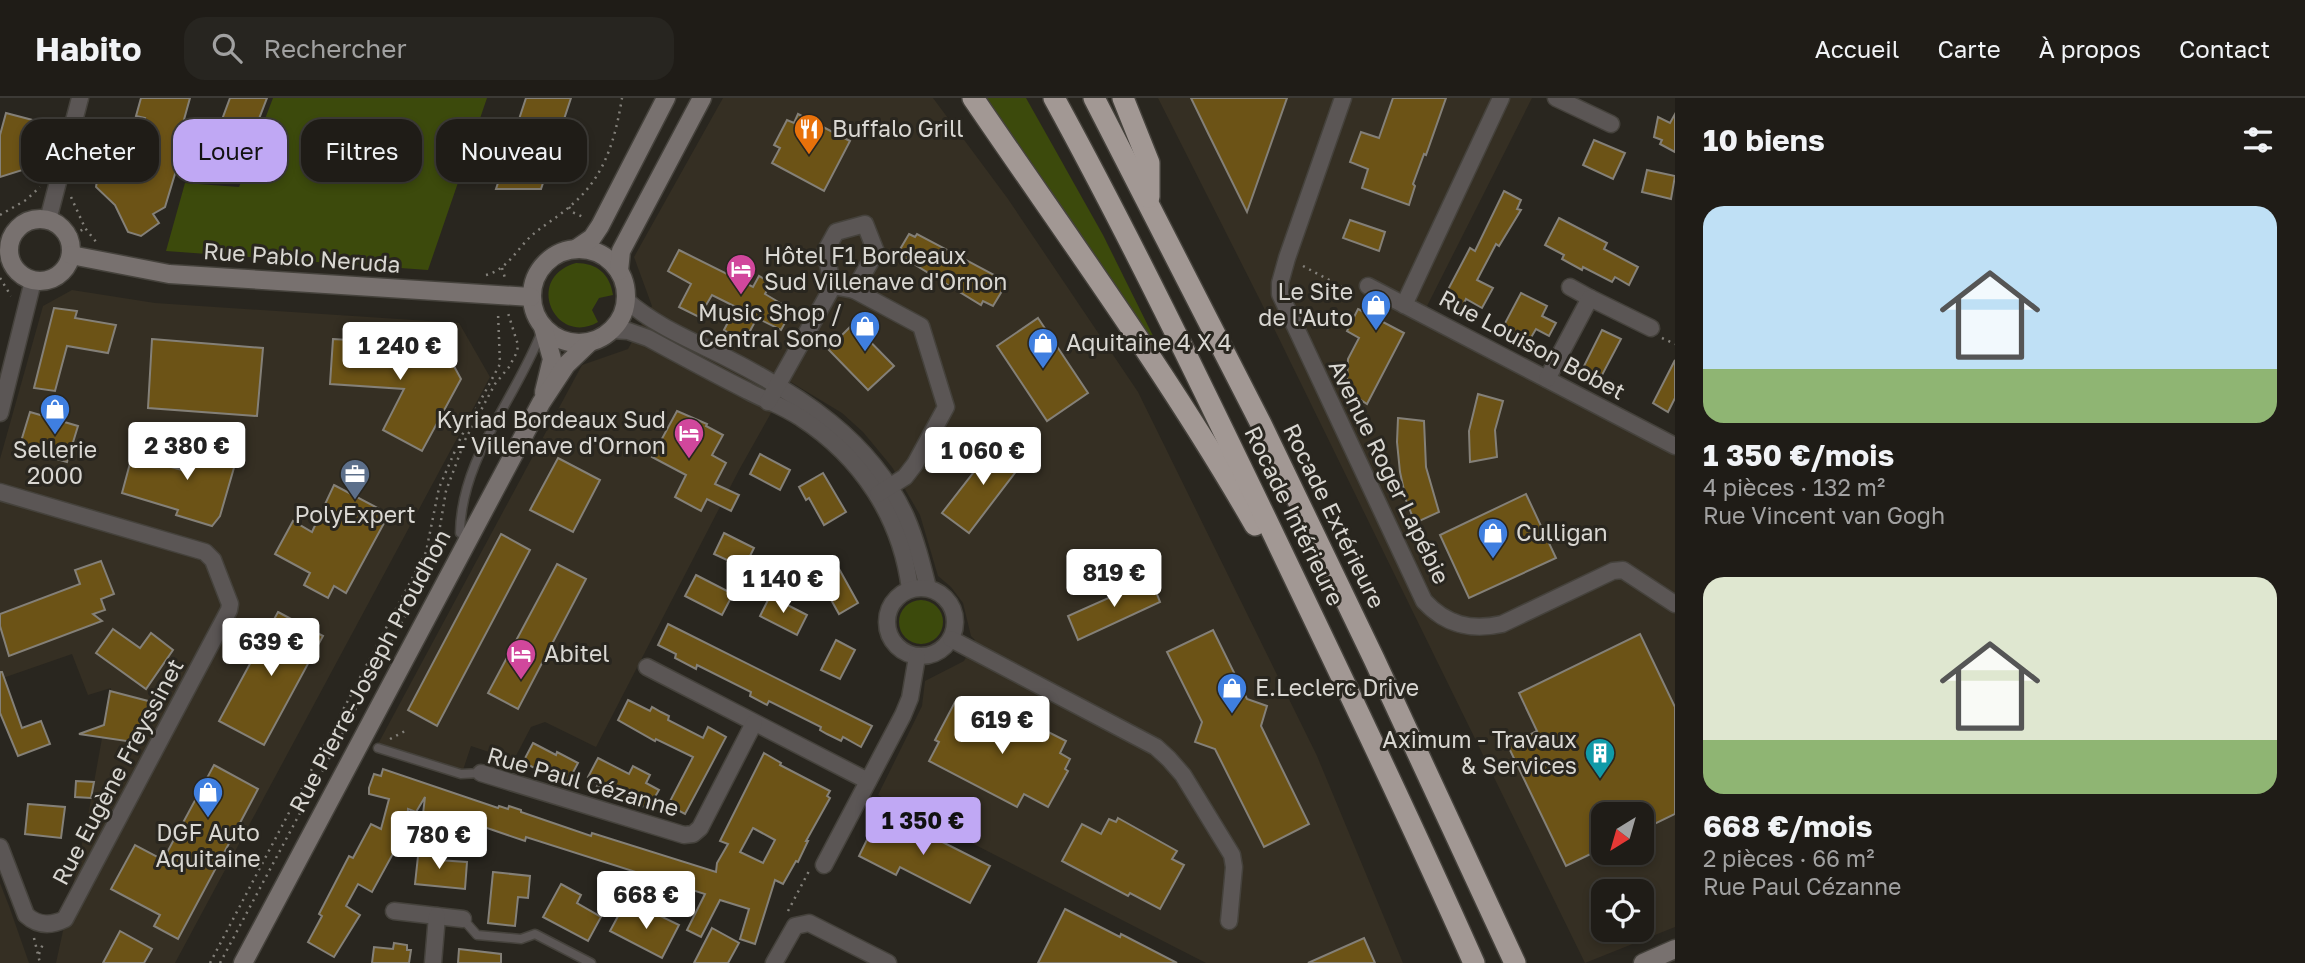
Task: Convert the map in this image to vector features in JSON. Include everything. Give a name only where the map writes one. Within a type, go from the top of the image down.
[{"type":"highway","points":[[973,98],[1213,452],[1342,677]]},
{"type":"highway","name":"Rocade Intérieure","points":[[1054,98],[1101,183],[1342,677],[1474,963]]},
{"type":"highway","name":"Rocade Extérieure","points":[[1094,98],[1285,473],[1515,963]]},
{"type":"highway","points":[[1123,98],[1149,163],[1149,202]]},
{"type":"street","points":[[48,220],[80,98]]},
{"type":"street","points":[[576,249],[592,237],[600,226],[666,98]]},
{"type":"street","points":[[619,271],[621,251],[702,98]]},
{"type":"street","name":"Avenue Roger Lapébie","points":[[1343,98],[1287,257],[1280,283],[1280,295],[1424,601],[1443,618],[1466,627],[1489,627],[1502,624],[1613,571],[1623,570],[1675,604]]},
{"type":"street","points":[[1405,304],[1501,98]]},
{"type":"street","points":[[1556,98],[1611,124]]},
{"type":"street","points":[[48,220],[63,230],[69,246],[67,265],[61,273],[43,281],[33,281],[17,271],[12,264],[5,239],[30,221],[48,220]]},
{"type":"street","points":[[768,402],[833,286],[825,252],[836,232],[865,224],[876,252],[853,290]]},
{"type":"street","name":"Rue Pablo Neruda","points":[[69,246],[169,274],[531,298]]},
{"type":"street","points":[[576,249],[601,254],[619,271],[625,285],[624,311],[611,330],[590,342],[564,341],[543,327],[534,313],[531,298],[536,276],[549,259],[562,252],[576,249]]},
{"type":"street","points":[[0,412],[33,281]]},
{"type":"street","points":[[833,286],[853,290],[921,326],[946,407],[915,464],[905,477],[884,491]]},
{"type":"street","name":"Rue Louison Bobet","points":[[1368,286],[1675,446]]},
{"type":"street","points":[[1570,287],[1651,328]]},
{"type":"street","points":[[1547,379],[1590,298]]},
{"type":"street","points":[[626,300],[656,321],[777,386],[831,421],[858,445],[911,531],[928,588]]},
{"type":"street","name":"Rue Pierre-Joseph Proudhon","points":[[541,403],[552,359],[543,327]]},
{"type":"street","points":[[611,330],[628,331],[648,338],[798,416],[823,433],[884,491],[907,566],[910,589]]},
{"type":"street","name":"Rue Pierre-Joseph Proudhon","points":[[243,963],[541,403],[566,365],[590,342]]},
{"type":"street","name":"Rue Eugène Freyssinet","points":[[0,492],[205,552],[213,560],[230,604],[68,915],[54,924],[42,924],[29,919],[0,847]]},
{"type":"street","points":[[928,588],[946,599],[952,608],[955,629],[951,639],[937,653],[917,657],[904,653],[894,644],[887,632],[886,619],[890,606],[898,595],[910,589],[928,588]]},
{"type":"street","points":[[951,639],[1156,747],[1170,759],[1183,775],[1232,855],[1234,867],[1229,921]]},
{"type":"street","points":[[824,866],[903,715],[910,698],[917,657]]},
{"type":"street","points":[[647,667],[868,781]]},
{"type":"street","name":"Rue Paul Cézanne","points":[[481,773],[684,835],[693,834],[700,828],[754,723]]},
{"type":"street","points":[[394,911],[463,919]]},
{"type":"street","points":[[433,963],[437,916]]},
{"type":"street","points":[[774,963],[794,926],[809,923],[888,963]]},
{"type":"street","points":[[1643,963],[1675,949]]},
{"type":"lane","points":[[468,537],[460,533],[460,510],[480,450],[534,351],[543,327]]},
{"type":"lane","name":"Rue Paul Cézanne","points":[[378,748],[461,774],[481,773]]},
{"type":"lane","points":[[463,919],[477,935],[521,939],[536,934],[591,963]]},
{"type":"path","points":[[481,277],[502,268],[533,234],[569,207],[592,185],[609,155],[622,98]]},
{"type":"path","points":[[0,215],[26,200],[40,186],[57,189],[66,192],[76,203],[85,228],[95,241],[104,246]]},
{"type":"path","points":[[69,246],[85,228]]},
{"type":"path","points":[[1287,257],[1346,289],[1368,286]]},
{"type":"path","points":[[210,963],[426,552],[439,488],[461,437],[500,364],[502,268]]},
{"type":"path","points":[[220,963],[434,562],[446,491],[465,439],[495,384],[517,352],[518,345],[502,296]]},
{"type":"path","points":[[790,932],[785,918],[811,868],[824,866]]},
{"type":"path","points":[[39,954],[40,963]]},
{"type":"shaded area","points":[[723,98],[933,98],[1008,199],[1138,392],[1317,756],[1403,963],[1206,963],[878,795],[922,706],[925,681],[964,661],[975,640],[971,636],[963,603],[938,576],[920,515],[892,467],[863,432],[842,413],[789,381],[739,470],[596,747],[545,722],[531,727],[506,775],[496,772],[501,756],[471,746],[463,770],[378,744],[582,365],[628,349],[652,306],[634,257]]},
{"type":"shaded area","points":[[1158,98],[1532,98],[1423,314],[1675,446],[1675,927],[1654,935],[1654,879],[1591,879],[1591,942],[1638,942],[1585,963]]},
{"type":"shaded area","points":[[72,290],[155,303],[459,323],[490,377],[175,963],[56,963],[88,816],[111,688],[88,695],[72,654],[0,679],[0,459],[43,306]]},
{"type":"shaded area","points":[[0,883],[9,906],[29,963],[0,963]]},
{"type":"green space","points":[[273,98],[487,98],[480,119],[436,119],[436,182],[458,182],[428,270],[166,251],[185,183],[239,187],[241,182],[287,182],[287,119],[265,119]]},
{"type":"green space","points":[[980,98],[1026,98],[1103,235],[1169,368]]},
{"type":"green space","points":[[576,263],[590,265],[601,271],[609,281],[613,295],[599,298],[592,310],[598,322],[583,327],[569,325],[559,318],[551,308],[549,295],[551,282],[560,271]]},
{"type":"green space","points":[[921,600],[930,601],[937,606],[942,613],[942,631],[937,638],[930,643],[921,644],[912,643],[905,638],[900,631],[899,622],[900,613],[905,606],[912,601]]},
{"type":"building","points":[[141,98],[190,98],[184,119],[173,119],[173,180],[165,207],[153,214],[159,223],[141,236],[128,232],[115,205],[96,187],[97,182],[159,182],[159,119],[136,116]]},
{"type":"building","points":[[230,98],[267,98],[259,119],[222,119]]},
{"type":"building","points":[[526,98],[571,98],[564,119],[519,119]]},
{"type":"building","points":[[1191,98],[1287,98],[1247,212],[1209,135]]},
{"type":"building","points":[[1393,98],[1446,98],[1413,184],[1415,186],[1409,205],[1362,188],[1368,169],[1350,162],[1361,132],[1379,138]]},
{"type":"building","points":[[6,113],[29,119],[21,119],[21,170],[0,177],[0,135]]},
{"type":"building","name":"Buffalo Grill","points":[[798,114],[850,141],[824,191],[772,163],[780,148],[774,145],[787,120],[794,123]]},
{"type":"building","points":[[1675,114],[1675,152],[1660,144],[1662,140],[1654,137],[1658,117],[1670,123]]},
{"type":"building","points":[[1594,140],[1625,153],[1613,179],[1583,165]]},
{"type":"building","points":[[1647,170],[1675,176],[1671,199],[1642,192]]},
{"type":"building","points":[[498,182],[543,182],[541,189],[496,189]]},
{"type":"building","points":[[1504,191],[1521,200],[1517,209],[1521,210],[1499,246],[1496,244],[1477,280],[1493,288],[1482,308],[1466,299],[1461,310],[1442,301],[1470,248],[1475,251]]},
{"type":"building","points":[[1559,218],[1607,243],[1604,249],[1638,267],[1629,285],[1615,277],[1612,282],[1583,267],[1582,270],[1562,259],[1564,255],[1545,245]]},
{"type":"building","points":[[1350,220],[1385,232],[1379,251],[1343,238]]},
{"type":"building","points":[[909,234],[915,237],[917,234],[998,277],[996,280],[1005,286],[993,306],[983,301],[981,305],[904,258],[905,255],[899,251]]},
{"type":"building","name":"Hôtel F1 Bordeaux Sud Villenave d'Ornon","points":[[679,250],[753,287],[759,276],[771,283],[765,294],[792,310],[781,330],[757,318],[744,342],[724,330],[736,307],[712,295],[699,317],[679,307],[691,284],[668,271]]},
{"type":"building","points":[[1521,293],[1547,306],[1542,316],[1556,323],[1549,336],[1536,329],[1529,341],[1503,327]]},
{"type":"building","points":[[54,308],[77,311],[75,318],[116,325],[108,353],[67,346],[55,391],[34,388]]},
{"type":"building","points":[[1358,309],[1404,333],[1367,404],[1355,396],[1347,380],[1348,359],[1359,338],[1347,331]]},
{"type":"building","name":"Aquitaine 4 X 4","points":[[1038,318],[1088,393],[1047,421],[997,346]]},
{"type":"building","points":[[853,324],[894,366],[868,390],[828,349]]},
{"type":"building","points":[[1602,330],[1621,339],[1601,377],[1583,368]]},
{"type":"building","points":[[152,339],[263,348],[257,416],[148,408]]},
{"type":"building","points":[[333,339],[443,346],[461,379],[422,451],[383,430],[404,389],[330,384]]},
{"type":"building","points":[[1675,360],[1675,398],[1668,412],[1653,403]]},
{"type":"building","points":[[1478,394],[1503,401],[1495,430],[1497,457],[1470,462],[1469,431]]},
{"type":"building","name":"Kyriad Bordeaux Sud - Villenave d'Ornon","points":[[677,411],[707,424],[706,426],[723,435],[712,455],[726,463],[715,484],[739,495],[731,511],[707,499],[701,511],[675,497],[686,475],[652,457]]},
{"type":"building","points":[[30,412],[78,426],[67,462],[19,448]]},
{"type":"building","points":[[1398,418],[1424,421],[1426,467],[1439,512],[1415,523],[1406,500],[1400,472]]},
{"type":"building","points":[[199,435],[240,447],[220,516],[212,526],[176,515],[178,510],[122,493],[132,456],[189,472]]},
{"type":"building","points":[[998,441],[1024,461],[969,533],[942,513]]},
{"type":"building","points":[[760,454],[790,470],[780,490],[750,474]]},
{"type":"building","points":[[558,458],[600,480],[573,532],[530,510]]},
{"type":"building","points":[[823,473],[846,512],[824,525],[809,498],[806,500],[799,487]]},
{"type":"building","points":[[334,485],[389,514],[346,593],[334,586],[328,598],[304,585],[310,573],[275,554],[293,521],[312,532]]},
{"type":"building","points":[[1526,494],[1556,558],[1469,598],[1440,535]]},
{"type":"building","points":[[724,533],[754,548],[744,568],[714,554]]},
{"type":"building","points":[[501,534],[530,550],[437,726],[408,710]]},
{"type":"building","points":[[101,561],[114,594],[101,599],[105,610],[93,614],[102,621],[9,656],[0,626],[0,614],[80,584],[75,570]]},
{"type":"building","points":[[557,564],[586,579],[518,709],[488,693]]},
{"type":"building","points":[[838,567],[858,603],[839,614],[819,578]]},
{"type":"building","points":[[696,575],[733,594],[722,615],[685,596]]},
{"type":"building","points":[[1151,579],[1160,602],[1078,640],[1068,616]]},
{"type":"building","points":[[770,596],[807,615],[797,635],[760,616]]},
{"type":"building","points":[[278,612],[323,636],[264,745],[219,721]]},
{"type":"building","points":[[668,624],[872,726],[861,747],[843,737],[841,741],[820,730],[821,727],[769,701],[767,705],[750,696],[751,692],[697,665],[696,669],[675,658],[676,654],[658,645]]},
{"type":"building","points":[[113,629],[140,648],[151,633],[173,650],[146,689],[96,653]]},
{"type":"building","points":[[1213,630],[1247,699],[1267,706],[1261,726],[1309,824],[1264,847],[1215,749],[1195,742],[1202,722],[1167,652]]},
{"type":"building","name":"Aximum - Travaux & Services","points":[[1640,634],[1675,707],[1675,814],[1654,824],[1654,802],[1591,802],[1591,854],[1566,866],[1508,746],[1537,731],[1519,693]]},
{"type":"building","points":[[836,640],[855,650],[840,679],[821,670]]},
{"type":"building","points":[[0,672],[22,728],[41,721],[50,744],[18,756],[0,713]]},
{"type":"building","points":[[110,691],[152,702],[133,742],[79,734],[104,725]]},
{"type":"building","points":[[628,700],[650,711],[652,707],[669,716],[668,720],[703,738],[708,727],[726,737],[685,814],[668,805],[693,757],[656,739],[655,741],[618,720]]},
{"type":"building","points":[[955,702],[1007,729],[1015,715],[1066,741],[1060,753],[1070,759],[1065,769],[1068,771],[1048,807],[1024,794],[1017,807],[929,761],[939,742],[935,740]]},
{"type":"building","points":[[533,743],[578,763],[568,782],[523,762]]},
{"type":"building","points":[[764,753],[781,763],[780,765],[830,791],[827,796],[830,798],[806,841],[798,862],[796,861],[783,884],[775,880],[755,944],[740,939],[749,909],[720,900],[701,937],[687,930],[705,894],[526,837],[525,841],[449,815],[447,821],[423,814],[425,797],[416,812],[408,809],[407,828],[372,892],[358,884],[346,906],[360,915],[334,957],[308,942],[322,916],[319,914],[349,856],[353,858],[371,824],[381,829],[389,799],[369,794],[369,788],[374,774],[381,776],[383,769],[498,808],[508,809],[509,806],[591,836],[592,833],[716,872],[717,863],[728,844],[720,841]],"holes":[[[753,828],[775,840],[763,863],[740,852]]]},
{"type":"building","points":[[598,758],[629,774],[633,766],[650,775],[646,783],[659,790],[648,809],[597,786],[599,783],[588,777]]},
{"type":"building","points":[[214,765],[258,789],[178,939],[154,926],[160,915],[111,889],[135,845],[163,860]]},
{"type":"building","points":[[76,781],[94,782],[91,798],[75,797]]},
{"type":"building","points":[[28,804],[65,807],[61,838],[25,834]]},
{"type":"building","points":[[881,811],[990,866],[970,903],[900,867],[896,875],[859,856]]},
{"type":"building","points":[[1118,818],[1177,851],[1172,859],[1184,865],[1160,909],[1130,893],[1128,896],[1062,861],[1082,824],[1101,834],[1109,819],[1116,822]]},
{"type":"building","points":[[419,847],[439,849],[438,860],[467,862],[465,889],[415,884]]},
{"type":"building","points":[[493,872],[530,876],[528,898],[518,897],[515,926],[488,923]]},
{"type":"building","points":[[561,884],[581,895],[577,903],[601,917],[588,941],[543,917]]},
{"type":"building","points":[[623,907],[642,918],[646,909],[679,925],[662,958],[610,931]]},
{"type":"building","points":[[1065,909],[1120,937],[1121,934],[1177,963],[1038,963]]},
{"type":"building","points":[[712,928],[739,943],[728,963],[694,963]]},
{"type":"building","points":[[120,931],[152,949],[144,963],[103,963]]},
{"type":"building","points":[[1364,938],[1375,963],[1308,963]]},
{"type":"building","points":[[394,943],[407,945],[407,950],[411,950],[409,963],[372,963],[374,947],[393,949]]},
{"type":"building","points":[[459,949],[501,954],[501,963],[458,963]]},
{"type":"place","name":"Buffalo Grill","points":[[809,156]]},
{"type":"place","name":"Hôtel F1 Bordeaux Sud Villenave d'Ornon","points":[[741,296]]},
{"type":"place","name":"Le Site de l'Auto","points":[[1376,332]]},
{"type":"place","name":"Music Shop / Central Sono","points":[[865,353]]},
{"type":"place","name":"Aquitaine 4 X 4","points":[[1043,370]]},
{"type":"place","name":"Sellerie 2000","points":[[55,436]]},
{"type":"place","name":"Kyriad Bordeaux Sud - Villenave d'Ornon","points":[[689,460]]},
{"type":"place","name":"PolyExpert","points":[[355,501]]},
{"type":"place","name":"Culligan","points":[[1493,560]]},
{"type":"place","name":"Abitel","points":[[521,681]]},
{"type":"place","name":"E.Leclerc Drive","points":[[1232,715]]},
{"type":"place","name":"Aximum - Travaux & Services","points":[[1600,780]]},
{"type":"place","name":"DGF Auto Aquitaine","points":[[208,819]]}]
